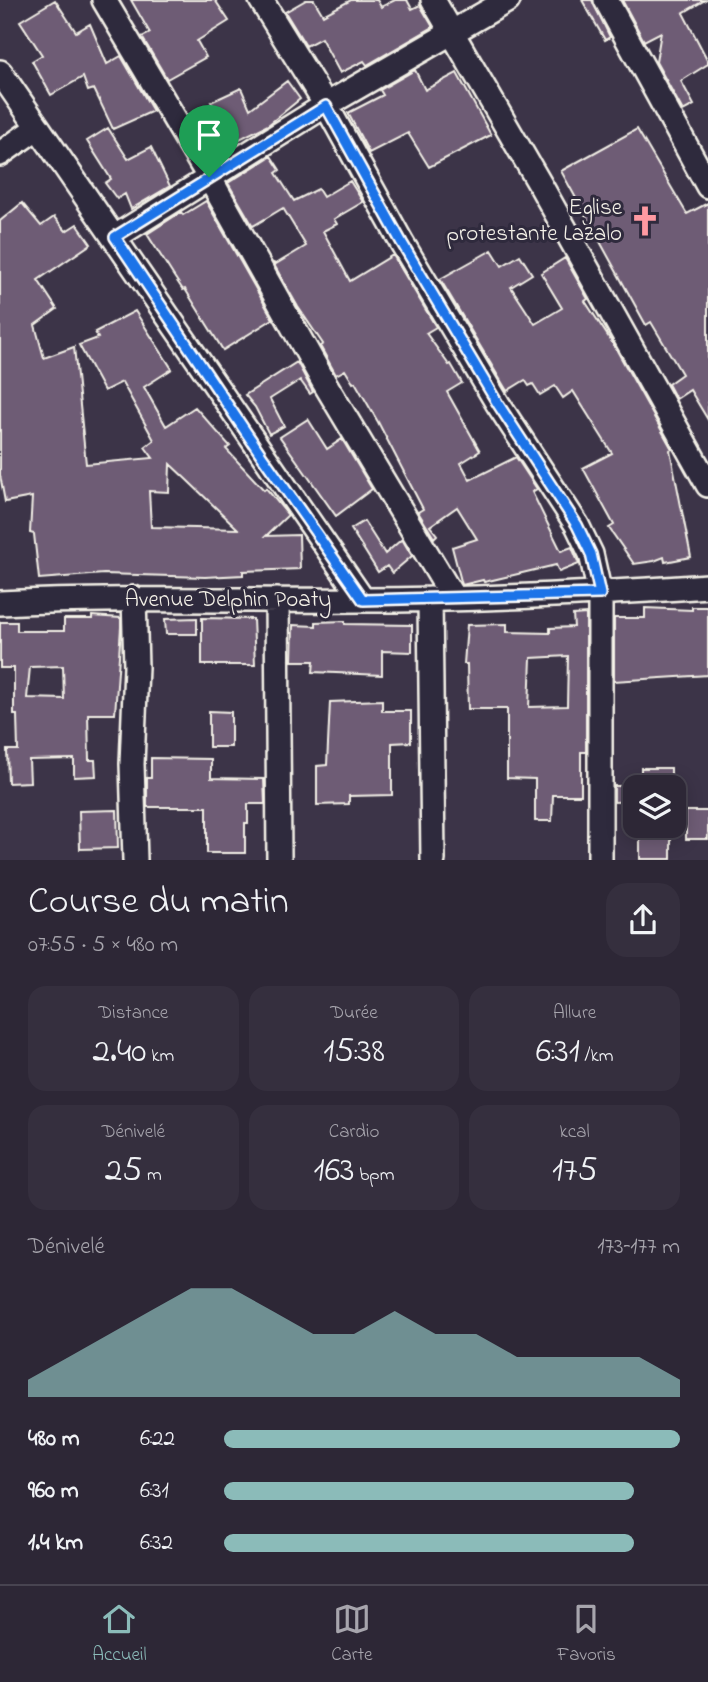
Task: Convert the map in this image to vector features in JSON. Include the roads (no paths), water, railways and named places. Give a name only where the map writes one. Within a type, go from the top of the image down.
[{"type":"street","points":[[104,0],[209,177],[324,382],[454,599]]},
{"type":"street","points":[[261,0],[326,106],[402,243],[498,404],[577,525],[591,554],[600,594],[600,859]]},
{"type":"street","points":[[433,0],[708,485]]},
{"type":"street","points":[[115,237],[326,106],[508,0]]},
{"type":"street","points":[[606,0],[708,186]]},
{"type":"street","points":[[0,72],[363,600]]},
{"type":"street","points":[[0,153],[38,127]]},
{"type":"street","name":"Avenue Delphin Poaty","points":[[0,603],[134,598],[454,599],[600,594],[708,586]]},
{"type":"street","points":[[134,598],[136,667],[132,764],[135,859]]},
{"type":"street","points":[[429,599],[433,859]]},
{"type":"street","points":[[277,600],[279,859]]},
{"type":"place","name":"Eglise protestante Lazalo","points":[[645,221]]}]
